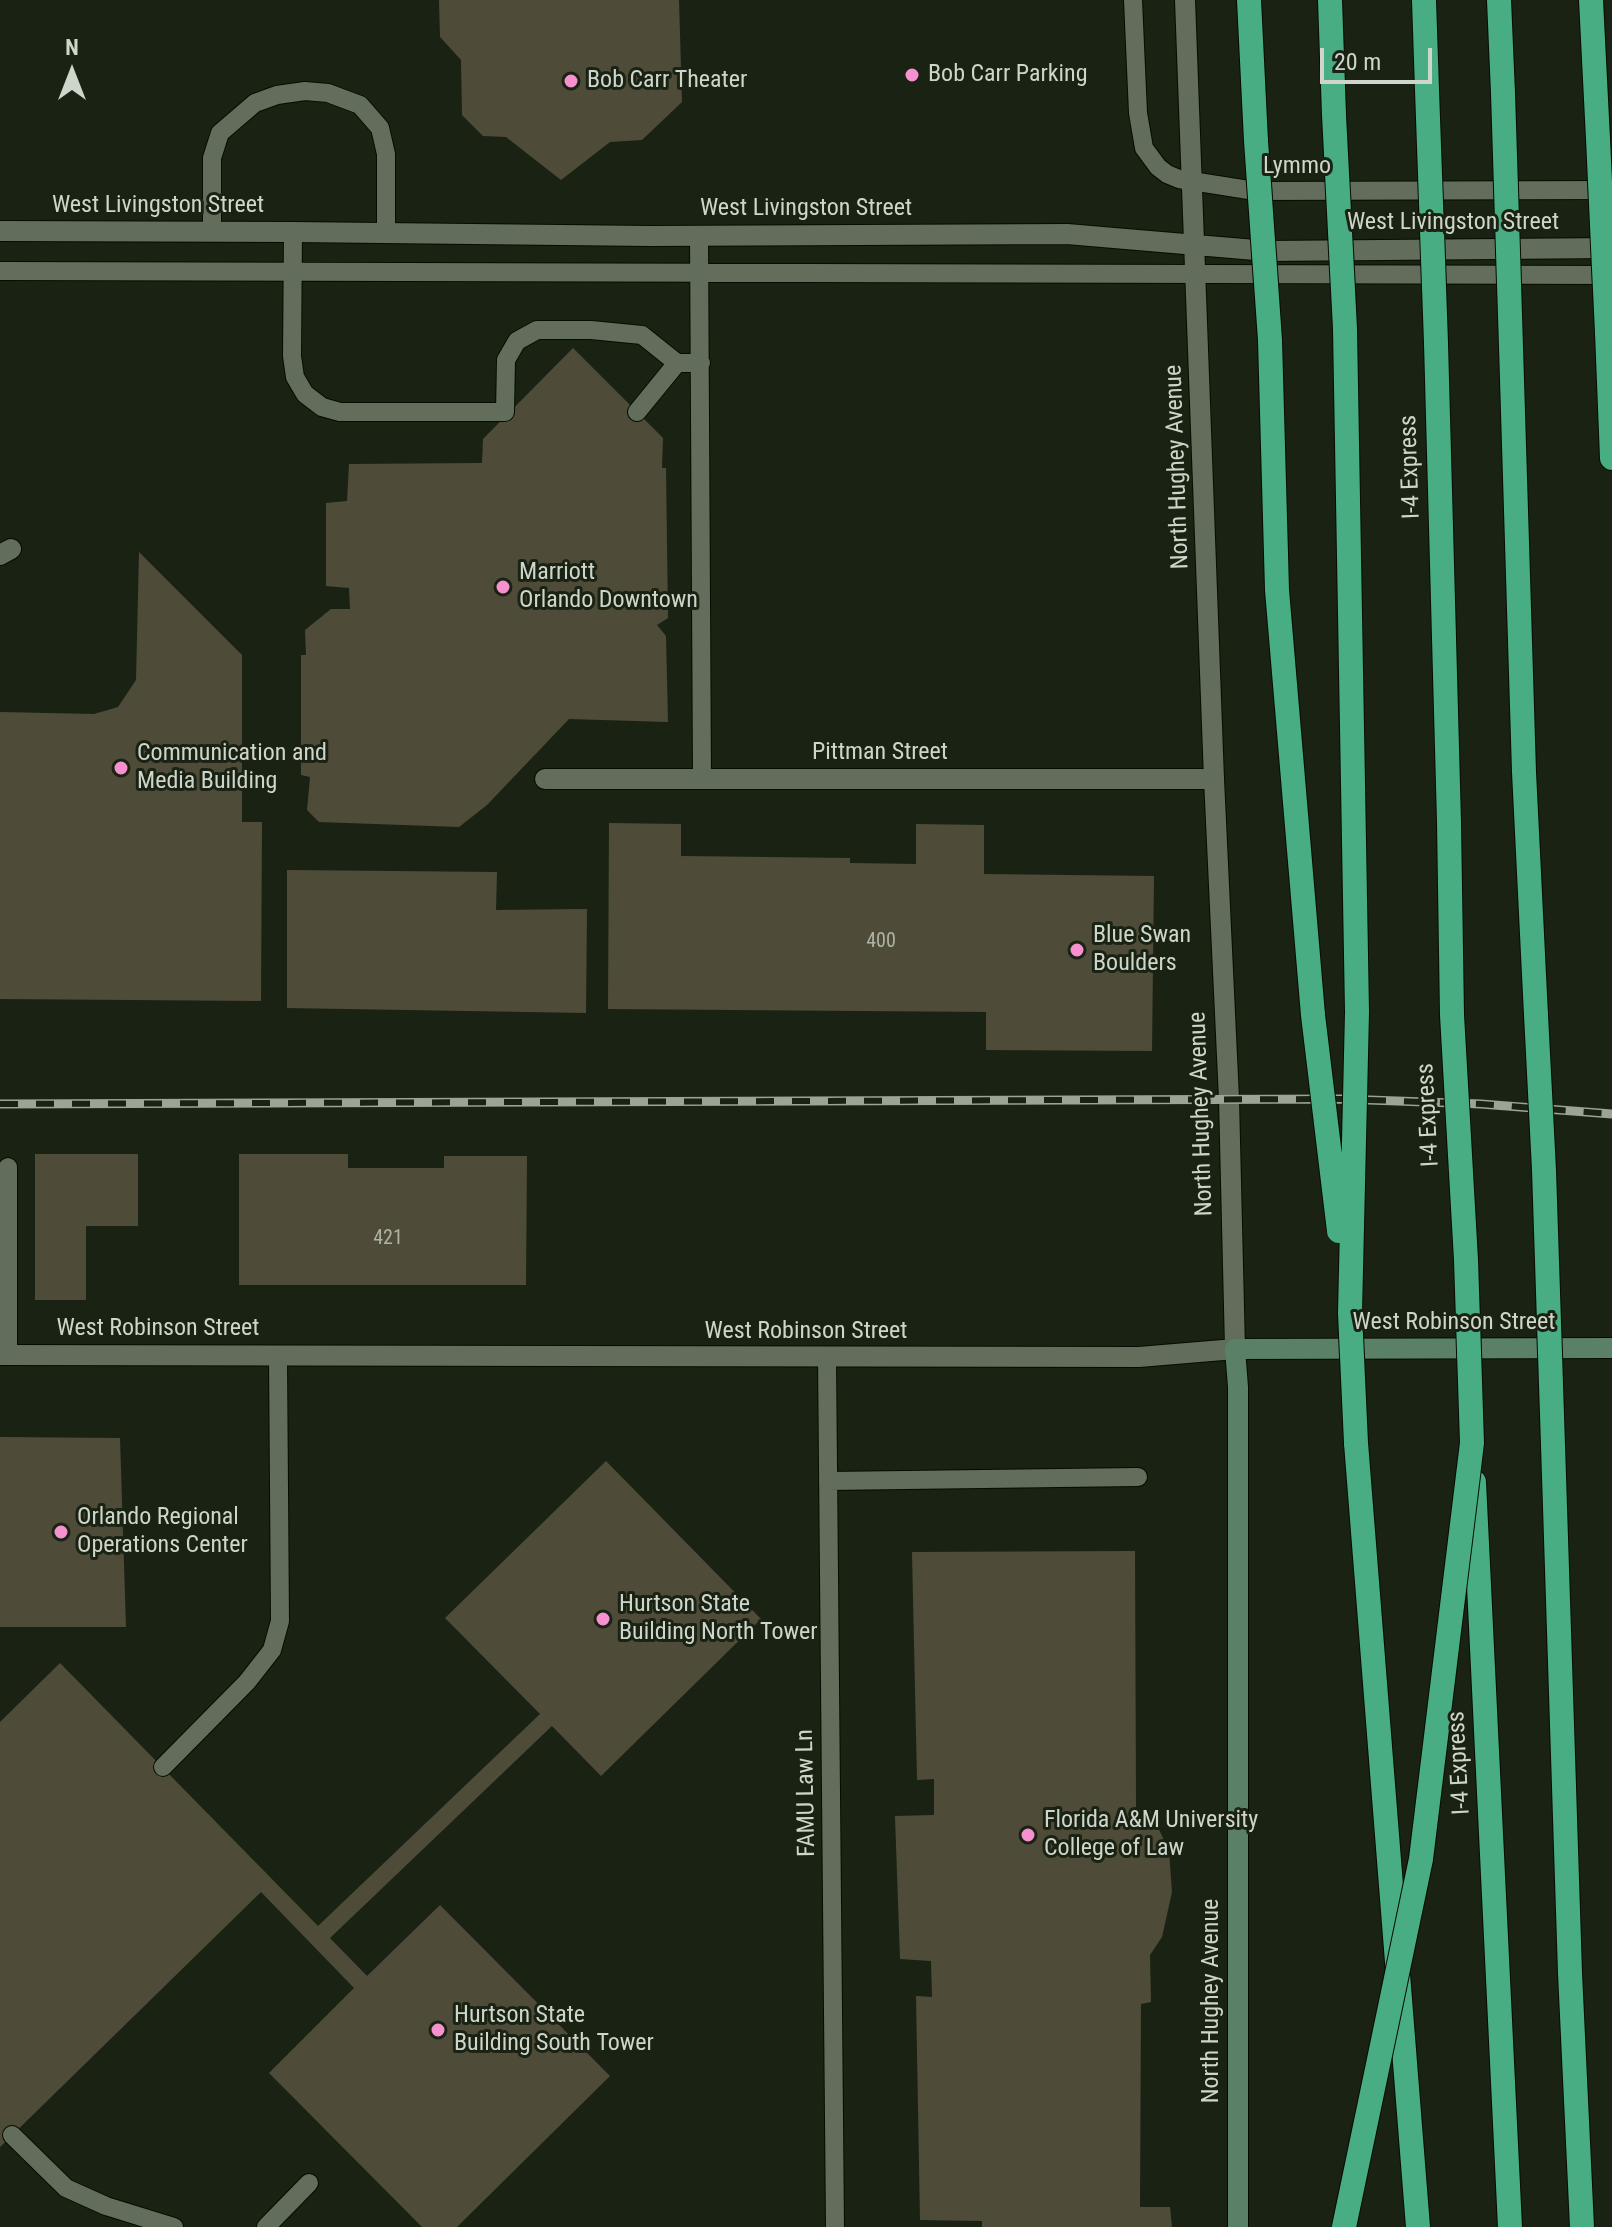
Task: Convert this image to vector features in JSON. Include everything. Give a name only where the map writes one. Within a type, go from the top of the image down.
[{"type":"highway","points":[[1249,0],[1270,340],[1277,590],[1313,1015],[1350,1313]]},
{"type":"highway","points":[[1330,0],[1345,329],[1357,1012],[1350,1313],[1356,1443],[1418,2227]]},
{"type":"highway","name":"I-4 Express","points":[[1424,0],[1436,343],[1452,1015],[1510,2227]]},
{"type":"highway","points":[[1499,0],[1524,757],[1544,1185],[1570,1973],[1582,2227]]},
{"type":"highway","points":[[1591,0],[1612,458]]},
{"type":"highway","points":[[1344,2227],[1421,1859],[1472,1443]]},
{"type":"main road","name":"West Robinson Street","points":[[1235,1349],[1612,1348]]},
{"type":"main road","name":"North Hughey Avenue","points":[[1235,1349],[1238,1387],[1238,2227]]},
{"type":"street","name":"North Hughey Avenue","points":[[1185,0],[1229,1099],[1235,1349]]},
{"type":"street","name":"West Livingston Street","points":[[0,231],[699,236],[1067,234],[1267,251],[1612,248]]},
{"type":"street","name":"Pittman Street","points":[[545,779],[1214,779]]},
{"type":"street","name":"West Robinson Street","points":[[4,1355],[1139,1357],[1235,1349]]},
{"type":"lane","name":"Lymmo","points":[[1133,0],[1138,113],[1144,148],[1153,162],[1167,174],[1193,183],[1255,191],[1612,190]]},
{"type":"lane","points":[[212,232],[212,158],[220,133],[255,103],[277,95],[305,91],[328,93],[360,105],[380,128],[386,154],[386,233]]},
{"type":"lane","points":[[293,232],[292,356],[295,377],[305,394],[322,407],[340,412],[505,412],[506,360],[517,341],[537,330],[591,330],[642,335],[677,363],[701,363]]},
{"type":"lane","points":[[699,236],[702,779]]},
{"type":"lane","points":[[0,271],[1612,275]]},
{"type":"lane","points":[[637,412],[677,363]]},
{"type":"lane","points":[[4,1355],[8,1167]]},
{"type":"lane","points":[[163,1767],[247,1682],[272,1650],[280,1621],[278,1356]]},
{"type":"lane","name":"FAMU Law Ln","points":[[827,1358],[835,2227]]},
{"type":"lane","points":[[828,1481],[1138,1477]]},
{"type":"lane","points":[[12,2135],[66,2188],[106,2206],[174,2227]]},
{"type":"lane","points":[[266,2227],[309,2183]]},
{"type":"building","name":"Bob Carr Theater","points":[[439,0],[679,0],[682,102],[642,140],[610,142],[561,180],[506,137],[483,136],[462,115],[461,60],[440,37]]},
{"type":"building","name":"Marriott Orlando Downtown","points":[[573,348],[663,438],[668,618],[657,625],[666,636],[668,722],[569,719],[487,805],[459,827],[319,822],[307,810],[310,777],[301,775],[301,655],[306,655],[305,630],[331,609],[350,609],[349,588],[326,586],[326,503],[347,501],[349,464],[482,463],[483,439]]},
{"type":"building","name":"Communication and Media Building","points":[[139,552],[242,655],[242,822],[262,822],[261,1001],[0,999],[0,712],[94,714],[118,707],[136,680]]},
{"type":"building","points":[[609,823],[681,824],[681,856],[850,858],[850,863],[916,864],[916,824],[984,825],[984,874],[1154,876],[1152,1051],[986,1050],[986,1012],[608,1009]]},
{"type":"building","points":[[287,870],[497,872],[496,910],[587,909],[586,1013],[287,1008]]},
{"type":"building","points":[[35,1154],[138,1154],[138,1226],[86,1226],[86,1300],[35,1300]]},
{"type":"building","points":[[239,1154],[348,1154],[348,1168],[444,1168],[444,1156],[527,1156],[526,1285],[239,1285]]},
{"type":"building","name":"Orlando Regional Operations Center","points":[[0,1437],[120,1438],[126,1627],[0,1627]]},
{"type":"building","points":[[606,1461],[761,1619],[601,1776],[552,1726],[330,1938],[367,1976],[440,1905],[610,2076],[457,2227],[422,2227],[269,2073],[354,1988],[261,1892],[0,2147],[0,1722],[60,1663],[318,1926],[540,1714],[445,1618]]},
{"type":"building","name":"Florida A&M University College of Law","points":[[1135,1551],[1136,1810],[1150,1810],[1169,1851],[1172,1892],[1162,1937],[1150,1955],[1151,2002],[1141,2004],[1140,2207],[1170,2207],[1172,2227],[982,2227],[982,2221],[920,2220],[916,1996],[932,1997],[931,1961],[900,1959],[895,1816],[934,1815],[934,1779],[917,1780],[912,1552]]},
{"type":"railway","points":[[0,1104],[1341,1099],[1481,1104],[1612,1114]]},
{"type":"place","name":"Bob Carr Parking","points":[[912,75]]},
{"type":"place","name":"Bob Carr Theater","points":[[571,81]]},
{"type":"place","name":"Marriott Orlando Downtown","points":[[503,587]]},
{"type":"place","name":"Communication and Media Building","points":[[121,768]]},
{"type":"place","name":"Blue Swan Boulders","points":[[1077,950]]},
{"type":"place","name":"Orlando Regional Operations Center","points":[[61,1532]]},
{"type":"place","name":"Hurtson State Building North Tower","points":[[603,1619]]},
{"type":"place","name":"Florida A&M University College of Law","points":[[1028,1835]]},
{"type":"place","name":"Hurtson State Building South Tower","points":[[438,2030]]}]
